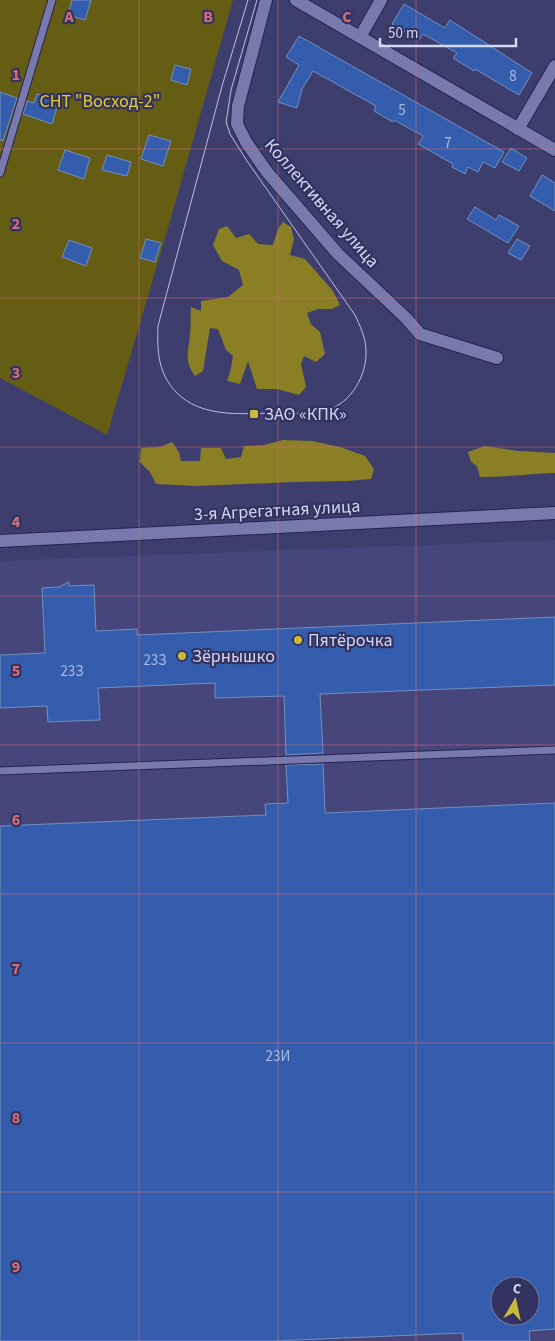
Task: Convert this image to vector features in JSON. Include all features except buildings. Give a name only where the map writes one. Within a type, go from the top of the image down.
[{"type":"street","name":"Коллективная улица","points":[[266,0],[238,106],[237,124],[246,142],[267,172],[338,254],[406,318],[420,334],[497,358]]},
{"type":"street","points":[[296,0],[555,150]]},
{"type":"street","points":[[360,37],[381,0]]},
{"type":"street","points":[[518,128],[555,66]]},
{"type":"street","name":"3-я Агрегатная улица","points":[[0,541],[555,514]]},
{"type":"lane","points":[[0,174],[52,0]]},
{"type":"lane","points":[[0,771],[555,750]]},
{"type":"shaded area","points":[[283,222],[291,227],[294,239],[290,255],[305,259],[333,291],[340,305],[332,309],[318,309],[307,313],[311,324],[320,332],[325,354],[316,362],[304,356],[301,364],[306,387],[299,395],[277,389],[257,389],[248,361],[240,384],[227,381],[233,356],[226,350],[218,329],[210,328],[203,371],[195,376],[188,361],[191,307],[201,311],[201,301],[228,297],[243,285],[239,270],[222,261],[213,245],[219,229],[227,226],[236,238],[249,234],[258,244],[273,245],[278,229]]},
{"type":"shaded area","points":[[283,440],[312,441],[340,447],[365,456],[374,469],[371,479],[197,486],[156,484],[150,472],[140,462],[141,448],[160,447],[172,442],[179,452],[181,461],[200,461],[201,448],[221,448],[226,459],[241,457],[244,446],[264,445]]},
{"type":"shaded area","points":[[485,446],[518,451],[555,453],[555,473],[480,477],[477,466],[471,462],[468,452]]},
{"type":"shaded area","points":[[555,540],[555,1341],[0,1341],[0,561]]},
{"type":"green space","name":"СНТ \"Восход-2\"","points":[[0,0],[233,0],[107,435],[0,378]]},
{"type":"tram line","points":[[248,0],[222,86],[158,326],[160,362],[166,378],[177,393],[187,401],[209,410],[246,414],[314,413],[336,406],[351,394],[364,369],[366,346],[355,315],[247,161],[230,134],[226,122],[231,90],[257,0]]},
{"type":"place","name":"ЗАО «КПК»","points":[[254,414]]},
{"type":"place","name":"Пятёрочка","points":[[298,640]]},
{"type":"place","name":"Зёрнышко","points":[[182,656]]}]
